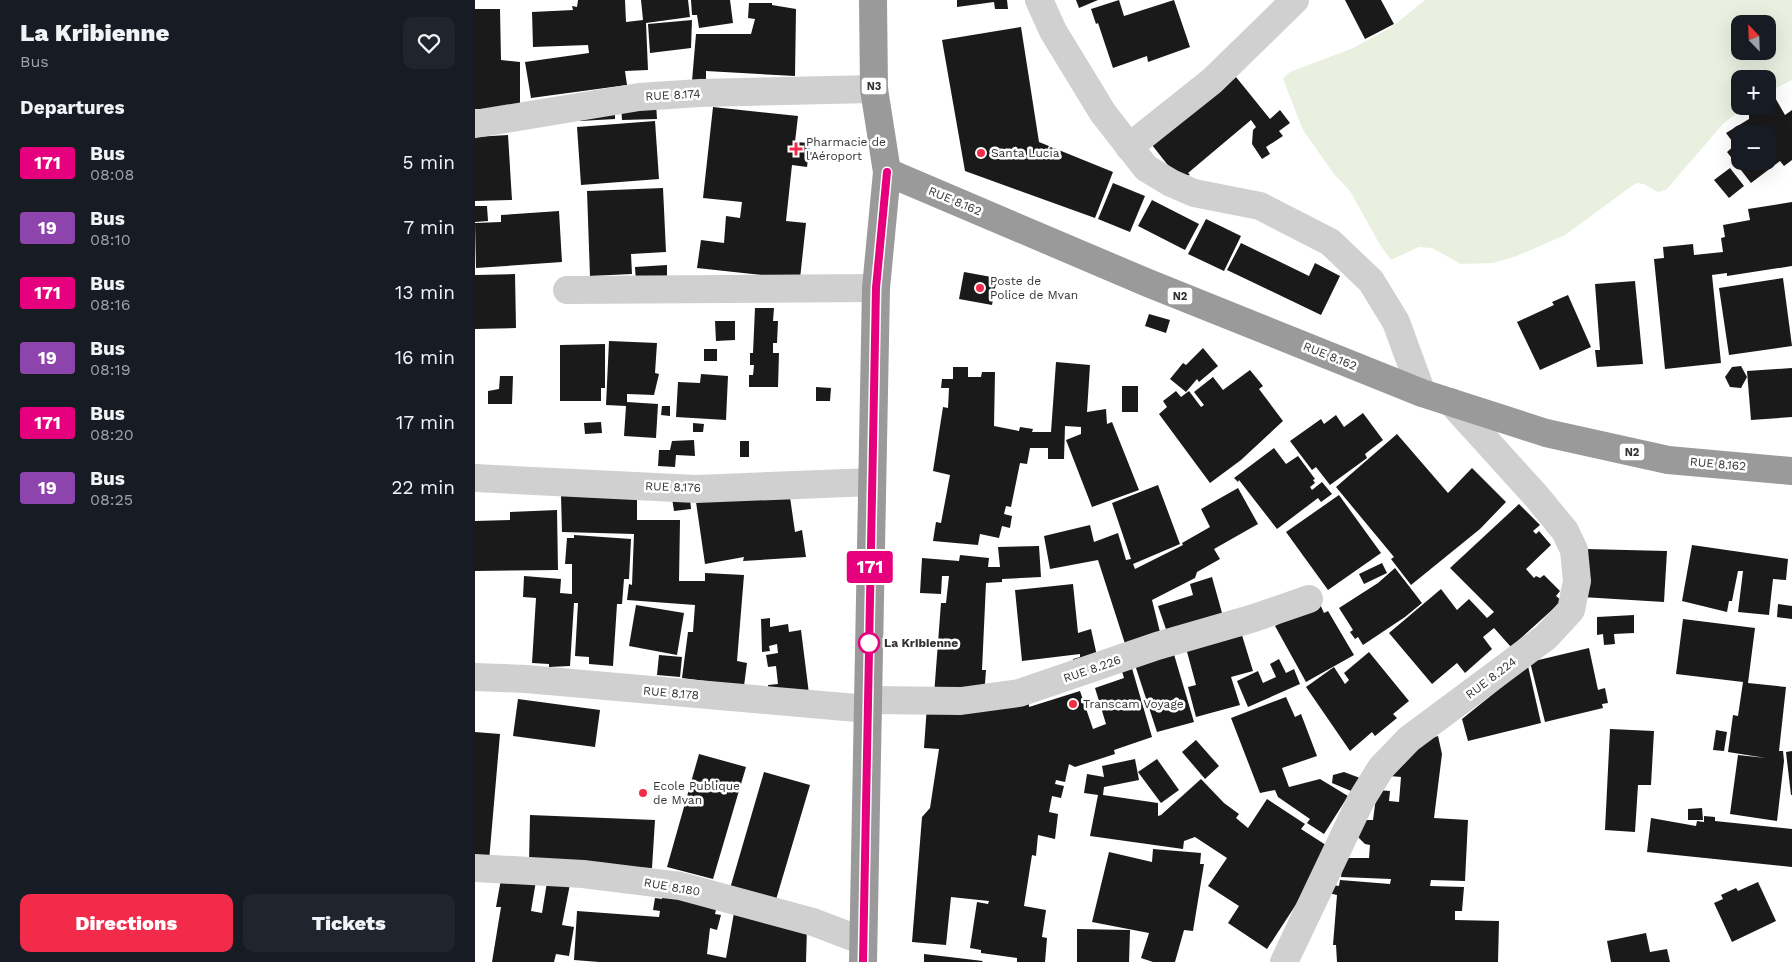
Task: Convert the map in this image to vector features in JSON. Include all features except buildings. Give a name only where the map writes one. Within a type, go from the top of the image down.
[{"type":"highway","name":"N3","points":[[863,952],[876,288],[887,172],[874,89],[873,0]]},
{"type":"highway","name":"RUE 8.162","points":[[887,172],[1147,283],[1451,402],[1546,433],[1668,460],[1792,472]]},
{"type":"street","points":[[1039,0],[1053,31],[1080,77],[1103,113],[1146,168],[1171,183],[1194,193],[1260,206],[1330,242],[1371,281],[1396,322],[1423,392]]},
{"type":"street","points":[[1129,147],[1212,81],[1295,0]]},
{"type":"street","name":"RUE 8.174","points":[[475,124],[639,97],[874,89]]},
{"type":"street","points":[[567,290],[876,288]]},
{"type":"street","name":"RUE 8.224","points":[[1284,962],[1360,802],[1381,768],[1409,739],[1546,637],[1571,610],[1577,581],[1574,550],[1565,531],[1537,497],[1451,402]]},
{"type":"street","name":"RUE 8.176","points":[[475,478],[697,489],[872,482]]},
{"type":"street","name":"RUE 8.226","points":[[868,704],[961,701],[1019,694],[1157,646],[1254,618],[1309,599]]},
{"type":"street","name":"RUE 8.178","points":[[475,677],[526,679],[868,704]]},
{"type":"street","name":"RUE 8.180","points":[[475,868],[583,874],[680,886],[813,922],[863,952]]},
{"type":"green space","points":[[1425,0],[1792,0],[1792,80],[1776,88],[1776,70],[1731,70],[1731,115],[1734,115],[1723,124],[1666,190],[1658,192],[1644,184],[1636,183],[1565,235],[1517,256],[1493,263],[1461,264],[1432,248],[1419,247],[1391,260],[1380,245],[1350,191],[1334,174],[1303,130],[1283,79],[1290,72],[1351,49],[1392,27]]},
{"type":"bus line","name":"171","points":[[863,962],[876,288],[887,172]]},
{"type":"place","name":"Pharmacie de l'Aéroport","points":[[796,149]]},
{"type":"place","name":"Santa Lucia","points":[[981,153]]},
{"type":"place","name":"Poste de Police de Mvan","points":[[980,288]]},
{"type":"place","name":"La Kribienne","points":[[869,643]]},
{"type":"place","name":"Transcam Voyage","points":[[1073,704]]},
{"type":"place","name":"Ecole Publique de Mvan","points":[[643,793]]}]
